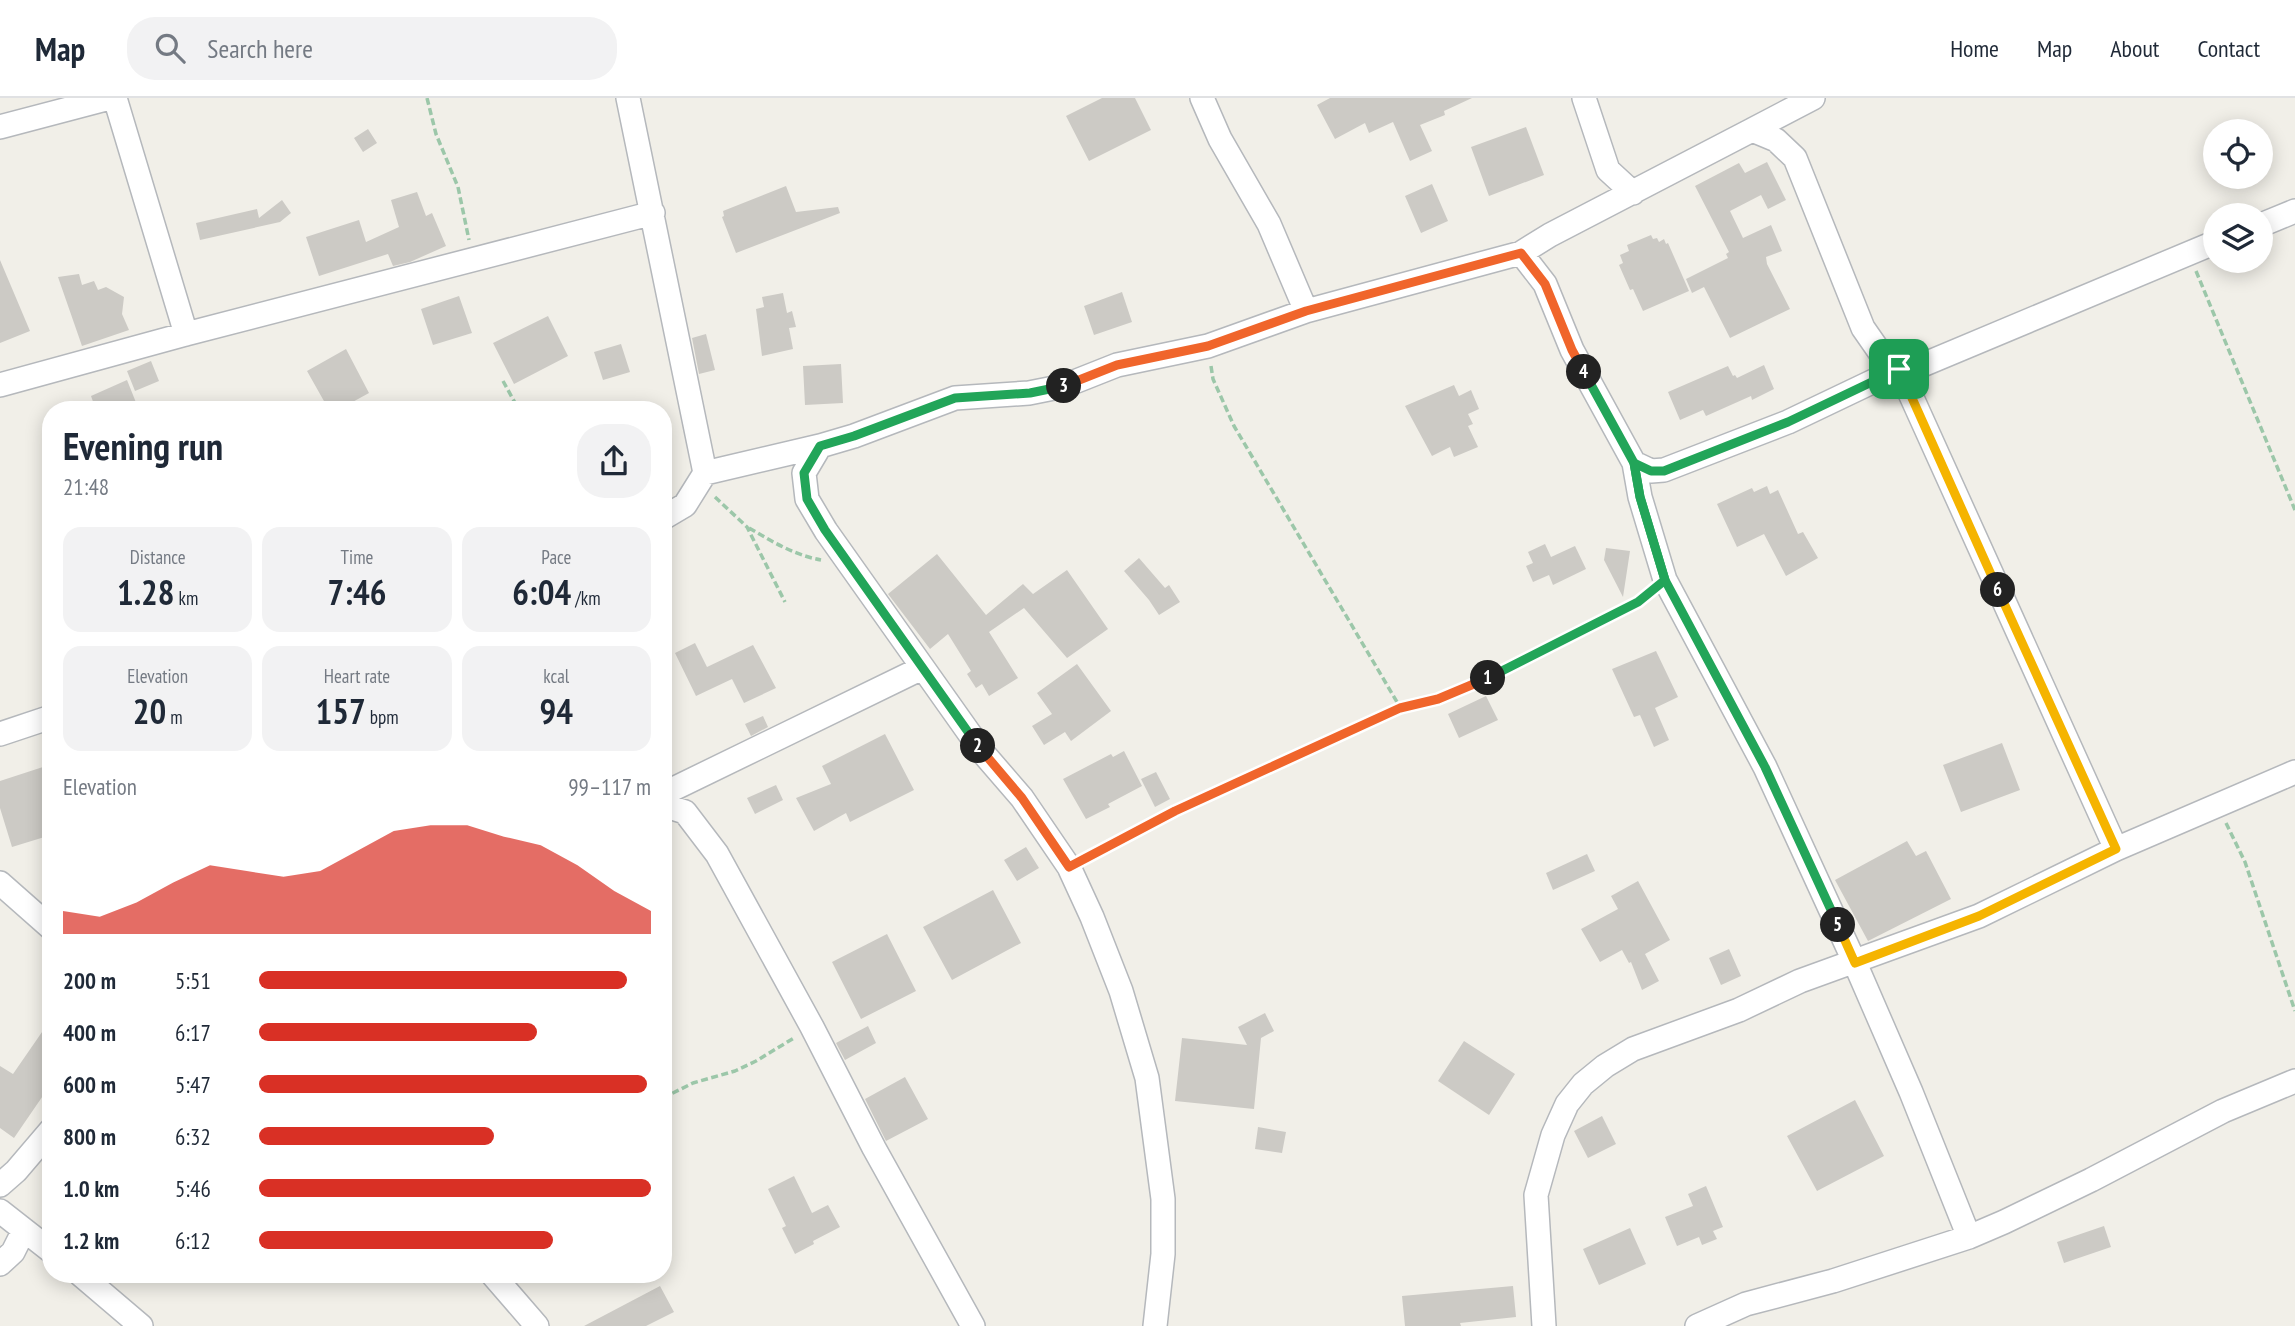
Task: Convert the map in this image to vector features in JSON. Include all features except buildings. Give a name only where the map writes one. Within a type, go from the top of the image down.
[{"type":"street","points":[[0,128],[112,98],[186,334]]},
{"type":"street","points":[[628,98],[653,213],[702,478]]},
{"type":"street","points":[[1202,98],[1220,139],[1269,225],[1306,311]]},
{"type":"street","points":[[1584,98],[1608,170],[1633,193]]},
{"type":"street","points":[[672,513],[685,505],[702,478],[854,436],[955,398],[1030,393],[1064,386],[1117,365],[1208,346],[1306,311],[1521,253],[1813,98]]},
{"type":"street","points":[[1752,131],[1776,140],[1795,158],[1863,328],[1879,351],[1899,369],[2116,849]]},
{"type":"street","points":[[1593,213],[1608,170]]},
{"type":"street","points":[[2273,220],[2295,211]]},
{"type":"street","points":[[0,385],[653,213]]},
{"type":"street","points":[[1634,463],[1651,471],[1664,471],[1788,422],[1899,369],[1913,369],[2203,247]]},
{"type":"street","points":[[1521,253],[1545,284],[1572,350],[1634,463],[1640,497],[1665,580],[1765,767],[1911,1092],[1969,1237]]},
{"type":"street","points":[[820,446],[804,473],[807,499],[922,668],[984,754],[1022,798],[1069,867],[1121,991],[1147,1078],[1163,1199],[1163,1254],[1155,1326]]},
{"type":"street","points":[[672,790],[922,668]]},
{"type":"street","points":[[0,734],[42,720]]},
{"type":"street","points":[[1544,1326],[1536,1195],[1553,1135],[1567,1104],[1605,1066],[1633,1049],[1739,1010],[1800,981],[1979,916],[2116,849],[2295,772]]},
{"type":"street","points":[[672,808],[685,812],[717,854],[812,1027],[874,1148],[973,1326]]},
{"type":"street","points":[[0,883],[42,920]]},
{"type":"street","points":[[1698,1326],[1746,1304],[1833,1281],[1969,1237],[2066,1192],[2224,1111],[2295,1081]]},
{"type":"street","points":[[0,1185],[42,1141]]},
{"type":"street","points":[[0,1211],[42,1244]]},
{"type":"street","points":[[0,1264],[13,1252],[24,1230]]},
{"type":"street","points":[[91,1283],[141,1326]]},
{"type":"street","points":[[500,1283],[537,1326]]},
{"type":"path","points":[[427,98],[436,134],[458,187],[475,258]]},
{"type":"path","points":[[2188,253],[2295,510]]},
{"type":"path","points":[[1208,346],[1213,379],[1234,426],[1400,708]]},
{"type":"path","points":[[502,382],[514,401]]},
{"type":"path","points":[[702,478],[747,527],[785,602]]},
{"type":"path","points":[[747,527],[803,557],[851,566]]},
{"type":"path","points":[[1069,867],[1175,811],[1400,708],[1438,699],[1480,682],[1638,602],[1665,580]]},
{"type":"path","points":[[2214,807],[2231,830],[2245,862],[2295,1011]]},
{"type":"path","points":[[672,1094],[694,1083],[735,1071],[812,1027]]},
{"type":"route","points":[[1899,369],[1788,422],[1664,471],[1651,471],[1634,463],[1640,497],[1665,580],[1638,602],[1480,682],[1438,699],[1400,708],[1175,811],[1069,867],[1022,798],[984,754],[825,530],[807,499],[804,473],[820,446],[955,398],[1030,393],[1064,386],[1117,365],[1208,346],[1306,311],[1521,253],[1545,284],[1572,350],[1634,463],[1640,497],[1665,580],[1765,767],[1855,963],[1979,916],[2116,849],[1899,369]]}]
